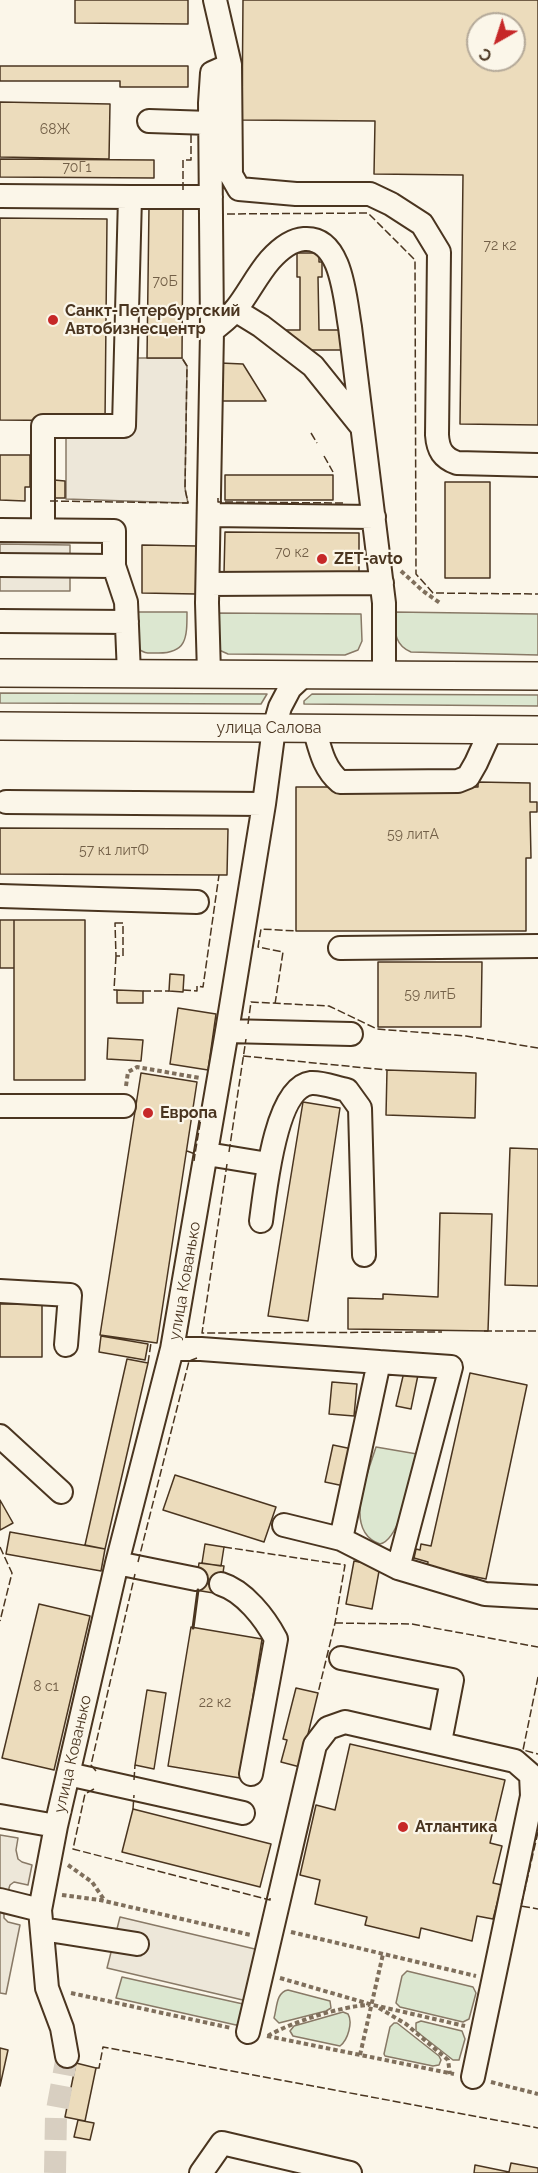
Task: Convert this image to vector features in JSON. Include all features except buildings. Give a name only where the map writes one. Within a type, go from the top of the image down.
[{"type":"main road","points":[[0,673],[538,676]]},
{"type":"main road","name":"улица Салова","points":[[0,726],[538,730]]},
{"type":"street","points":[[215,0],[230,65],[231,175],[239,189],[296,194],[370,194],[391,204],[422,224],[439,252],[437,445],[441,454],[457,463],[538,465]]},
{"type":"street","points":[[208,674],[212,331],[210,123],[212,73],[230,65]]},
{"type":"street","points":[[149,121],[210,123]]},
{"type":"street","points":[[0,196],[211,197]]},
{"type":"street","points":[[43,530],[43,426],[124,426],[130,197]]},
{"type":"street","points":[[212,331],[235,310],[270,261],[284,247],[297,239],[310,238],[321,241],[328,247],[343,285],[350,327],[384,603],[384,675]]},
{"type":"street","points":[[235,310],[261,326],[313,366],[363,429]]},
{"type":"street","points":[[209,516],[374,517]]},
{"type":"street","points":[[0,530],[114,531],[114,566],[126,602],[129,674]]},
{"type":"street","points":[[0,566],[114,566]]},
{"type":"street","points":[[208,584],[382,583]]},
{"type":"street","points":[[0,621],[127,622]]},
{"type":"street","name":"улица Кованько","points":[[67,2055],[62,2028],[47,1988],[42,1910],[56,1826],[117,1563],[172,1349],[207,1154],[264,804],[274,728],[280,707],[290,688],[305,674]]},
{"type":"street","points":[[314,728],[324,762],[331,775],[340,782],[458,781],[468,777],[491,730]]},
{"type":"street","points":[[6,802],[264,804]]},
{"type":"street","points":[[0,896],[197,902]]},
{"type":"street","points":[[340,948],[538,946]]},
{"type":"street","points":[[227,1031],[351,1034]]},
{"type":"street","points":[[261,1221],[268,1164],[283,1112],[294,1092],[310,1083],[347,1090],[360,1108],[364,1255]]},
{"type":"street","points":[[0,1106],[124,1106]]},
{"type":"street","points":[[207,1154],[268,1164]]},
{"type":"street","points":[[0,1291],[70,1295],[66,1346]]},
{"type":"street","points":[[172,1349],[201,1348],[451,1367],[398,1568]]},
{"type":"street","points":[[341,1539],[379,1362]]},
{"type":"street","points":[[0,1436],[61,1492]]},
{"type":"street","points":[[284,1525],[341,1539],[398,1568],[485,1594],[538,1597]]},
{"type":"street","points":[[117,1563],[196,1579]]},
{"type":"street","points":[[221,1584],[251,1604],[267,1621],[276,1639],[251,1774]]},
{"type":"street","points":[[341,1658],[452,1680],[440,1742]]},
{"type":"street","points":[[257,2034],[259,1972],[271,1933],[315,1745],[328,1728],[345,1722],[515,1761],[531,1775],[532,1796],[473,2077]]},
{"type":"street","points":[[68,1774],[243,1813]]},
{"type":"street","points":[[0,1816],[56,1826]]},
{"type":"street","points":[[0,1900],[42,1910],[137,1944]]},
{"type":"street","points":[[201,2173],[222,2143],[350,2173]]},
{"type":"path","points":[[378,550],[423,591],[440,603]]},
{"type":"path","points":[[124,1106],[128,1072],[137,1067],[202,1078],[201,1086]]},
{"type":"path","points":[[42,1910],[100,1900],[383,1954],[494,1981]]},
{"type":"path","points":[[360,2055],[383,1954]]},
{"type":"path","points":[[259,1972],[373,2005],[483,2031]]},
{"type":"path","points":[[47,1988],[257,2034],[473,2077],[538,2094]]},
{"type":"path","points":[[257,2034],[354,2006],[373,2005],[406,2024],[448,2060],[450,2074]]},
{"type":"green space","points":[[138,612],[187,612],[187,630],[183,643],[174,651],[166,653],[148,653],[140,650],[136,615]]},
{"type":"green space","points":[[394,612],[538,614],[538,655],[411,652],[398,641]]},
{"type":"green space","points":[[214,613],[361,614],[362,641],[358,650],[345,655],[228,654],[219,650]]},
{"type":"green space","points":[[0,693],[267,694],[261,704],[0,703]]},
{"type":"green space","points":[[312,694],[538,695],[538,706],[304,704],[304,701]]},
{"type":"green space","points":[[376,1447],[417,1454],[400,1519],[387,1540],[380,1544],[369,1537],[362,1527],[360,1514],[364,1486]]},
{"type":"green space","points":[[407,1971],[473,1987],[476,1993],[469,2019],[463,2022],[400,2007],[396,2003],[402,1976]]},
{"type":"green space","points":[[122,1977],[246,2006],[240,2024],[236,2025],[116,1998]]},
{"type":"green space","points":[[288,1990],[330,2001],[331,2008],[279,2023],[274,2018],[278,2001],[281,1994]]},
{"type":"green space","points":[[343,2012],[348,2014],[350,2026],[340,2046],[293,2036],[290,2031],[294,2026]]},
{"type":"green space","points":[[421,2021],[462,2031],[465,2039],[459,2060],[453,2060],[416,2031],[416,2023]]},
{"type":"green space","points":[[394,2023],[439,2056],[441,2060],[439,2065],[433,2066],[385,2056],[390,2027]]},
{"type":"shaded area","points":[[114,358],[182,358],[187,366],[185,488],[188,503],[66,499],[66,438],[114,438]]},
{"type":"shaded area","points":[[0,544],[70,545],[70,591],[0,591]]},
{"type":"shaded area","points":[[0,1835],[18,1838],[16,1850],[18,1859],[32,1865],[28,1885],[14,1882],[9,1888],[8,1911],[4,1913],[4,1918],[8,1922],[20,1925],[6,1994],[0,1993]]},
{"type":"shaded area","points":[[120,1917],[259,1950],[247,2001],[107,1968]]},
{"type":"tunnel","points":[[55,2173],[56,2115],[67,2056]]},
{"type":"fence","points":[[183,190],[183,160],[191,160],[191,135]]},
{"type":"fence","points":[[227,214],[368,213],[415,260],[416,574],[433,593],[538,594]]},
{"type":"fence","points":[[50,501],[188,503],[185,489],[187,366],[182,358]]},
{"type":"fence","points":[[311,433],[317,443]]},
{"type":"fence","points":[[324,456],[333,472]]},
{"type":"fence","points":[[218,498],[218,502],[344,503]]},
{"type":"fence","points":[[183,990],[197,991],[197,986],[203,987],[219,875]]},
{"type":"fence","points":[[115,923],[123,923],[123,956],[116,956],[115,923]]},
{"type":"fence","points":[[275,1004],[283,952],[258,947],[261,929],[296,931]]},
{"type":"fence","points":[[116,956],[114,990],[117,990]]},
{"type":"fence","points":[[143,991],[169,991]]},
{"type":"fence","points":[[248,1024],[251,1002],[329,1006],[377,1029],[466,1036],[538,1048]]},
{"type":"fence","points":[[229,1152],[246,1039]]},
{"type":"fence","points":[[243,1056],[387,1070]]},
{"type":"fence","points":[[187,1151],[195,1154],[202,1112],[193,1111]]},
{"type":"fence","points":[[194,1161],[195,1154]]},
{"type":"fence","points":[[227,1164],[202,1333],[442,1332]]},
{"type":"fence","points":[[484,1331],[538,1331]]},
{"type":"fence","points":[[148,1363],[151,1343]]},
{"type":"fence","points":[[138,1562],[189,1361],[197,1358]]},
{"type":"fence","points":[[0,1547],[12,1573],[0,1621]]},
{"type":"fence","points":[[224,1547],[345,1565],[335,1623],[318,1693]]},
{"type":"fence","points":[[96,1771],[91,1765],[135,1574]]},
{"type":"fence","points":[[335,1623],[412,1624],[538,1647]]},
{"type":"fence","points":[[538,1677],[523,1750],[538,1754]]},
{"type":"fence","points":[[134,1780],[135,1765]]},
{"type":"fence","points":[[94,1789],[85,1794],[73,1849],[270,1900],[270,1897]]},
{"type":"fence","points":[[133,1809],[134,1795]]},
{"type":"fence","points":[[538,1832],[521,1906],[538,1909]]},
{"type":"fence","points":[[96,2068],[99,2068],[103,2047],[538,2128]]},
{"type":"wall","points":[[193,1628],[198,1590]]},
{"type":"place","name":"Санкт-Петербургский Автобизнесцентр","points":[[53,320]]},
{"type":"place","name":"ZET-avto","points":[[322,559]]},
{"type":"place","name":"Европа","points":[[148,1113]]},
{"type":"place","name":"Атлантика","points":[[403,1827]]}]
